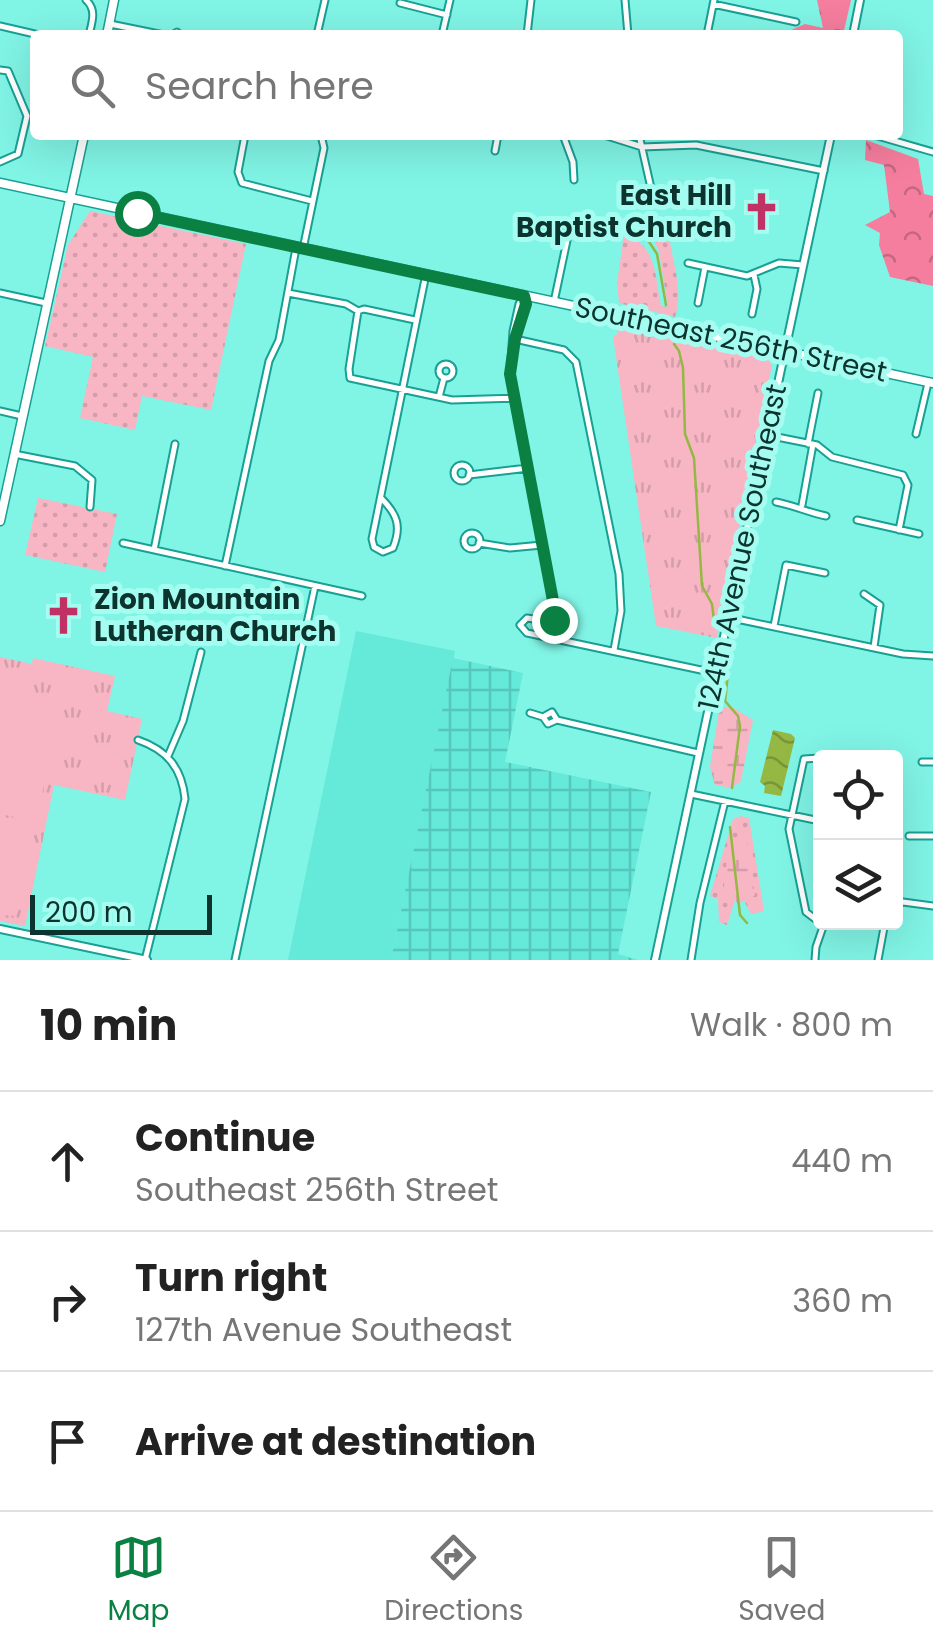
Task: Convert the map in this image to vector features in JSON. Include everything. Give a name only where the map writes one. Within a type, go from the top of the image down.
[{"type":"main road","points":[[108,30],[114,0]]},
{"type":"main road","points":[[0,522],[83,140]]},
{"type":"main road","name":"Southeast 256th Street","points":[[0,183],[930,382]]},
{"type":"street","points":[[86,0],[92,7],[90,30]]},
{"type":"street","points":[[318,30],[325,0]]},
{"type":"street","points":[[443,30],[450,0]]},
{"type":"street","points":[[528,30],[531,0]]},
{"type":"street","points":[[625,0],[628,30]]},
{"type":"street","points":[[854,30],[860,0]]},
{"type":"street","points":[[708,30],[714,2],[796,22]]},
{"type":"street","points":[[400,3],[447,15]]},
{"type":"street","points":[[110,24],[142,30]]},
{"type":"street","points":[[0,26],[30,33]]},
{"type":"street","points":[[0,70],[8,71],[27,116],[18,154],[0,162]]},
{"type":"street","points":[[245,140],[240,180],[246,186],[312,201]]},
{"type":"street","points":[[225,566],[312,201],[321,140]]},
{"type":"street","points":[[496,151],[497,140]]},
{"type":"street","points":[[565,140],[574,180]]},
{"type":"street","points":[[620,140],[642,147],[696,145],[824,171]]},
{"type":"street","points":[[640,140],[652,188],[678,195]]},
{"type":"street","name":"124th Avenue Southeast","points":[[655,960],[830,140]]},
{"type":"street","points":[[891,140],[933,152]]},
{"type":"street","points":[[554,302],[569,232]]},
{"type":"street","points":[[688,263],[754,275],[779,264],[803,266]]},
{"type":"street","points":[[698,303],[706,267]]},
{"type":"street","points":[[381,498],[399,524],[393,548],[383,552],[372,542],[426,274]]},
{"type":"street","points":[[752,314],[757,288],[754,275]]},
{"type":"street","points":[[0,293],[46,303]]},
{"type":"street","points":[[287,293],[415,320]]},
{"type":"street","points":[[524,296],[526,304],[510,374],[554,606],[552,638]]},
{"type":"street","points":[[358,311],[348,369],[350,378],[471,401],[514,398]]},
{"type":"street","points":[[515,339],[552,346],[572,356],[579,370],[619,574],[621,611],[614,650]]},
{"type":"street","points":[[439,397],[444,378]]},
{"type":"street","points":[[916,434],[930,382]]},
{"type":"street","points":[[802,505],[818,393]]},
{"type":"street","points":[[0,410],[22,416]]},
{"type":"street","points":[[767,434],[810,444],[832,457],[903,475],[908,485],[899,530]]},
{"type":"street","points":[[154,550],[175,444]]},
{"type":"street","points":[[14,454],[78,467],[92,480],[90,507]]},
{"type":"street","points":[[469,474],[528,468]]},
{"type":"street","points":[[776,502],[802,505],[812,513],[826,516]]},
{"type":"street","points":[[858,520],[919,534]]},
{"type":"street","points":[[479,543],[510,548],[542,545]]},
{"type":"street","points":[[123,544],[362,596]]},
{"type":"street","points":[[774,626],[786,565],[826,573]]},
{"type":"street","points":[[235,960],[316,586]]},
{"type":"street","points":[[864,594],[880,605],[874,647]]},
{"type":"street","points":[[728,617],[902,654],[933,656]]},
{"type":"street","points":[[553,622],[527,618],[520,626],[522,631],[715,673]]},
{"type":"street","points":[[168,756],[183,721],[201,652]]},
{"type":"street","points":[[530,713],[543,716],[548,724],[557,720],[698,752]]},
{"type":"street","points":[[0,929],[146,960],[185,800],[181,780],[168,756],[138,740]]},
{"type":"street","points":[[813,757],[804,759],[790,837],[806,912],[813,917]]},
{"type":"street","points":[[922,762],[933,762]]},
{"type":"street","points":[[690,794],[813,820]]},
{"type":"street","points":[[691,960],[700,903],[725,801]]},
{"type":"street","points":[[910,836],[933,836]]},
{"type":"street","points":[[903,902],[933,906]]},
{"type":"street","points":[[815,960],[822,930]]},
{"type":"street","points":[[878,960],[884,930]]},
{"type":"shaded area","points":[[356,631],[455,651],[391,960],[288,960]]},
{"type":"shaded area","points":[[453,658],[523,673],[505,762],[651,792],[618,954],[638,960],[391,960]]},
{"type":"green space","points":[[817,0],[851,0],[844,30],[791,30],[805,24],[823,28]]},
{"type":"green space","points":[[866,140],[918,159],[924,194],[933,196],[933,286],[890,277],[879,245],[880,233],[865,225],[890,212],[884,165],[865,160]]},
{"type":"green space","points":[[90,211],[246,244],[211,410],[142,396],[135,430],[80,418],[93,357],[45,346],[68,245]]},
{"type":"green space","points":[[650,230],[669,234],[678,286],[675,317],[619,303],[617,283],[624,234],[643,245],[649,254],[661,306],[668,307],[659,252]]},
{"type":"green space","points":[[629,324],[766,357],[772,365],[717,638],[656,626],[613,337],[618,333],[615,325]]},
{"type":"green space","points":[[38,498],[117,514],[105,572],[25,555]]},
{"type":"green space","points":[[0,657],[32,664],[33,658],[115,676],[107,711],[142,719],[125,800],[54,785],[25,926],[0,921]]},
{"type":"green space","points":[[0,701],[56,718],[38,818],[33,821],[0,814]]},
{"type":"green space","points":[[722,707],[734,708],[753,720],[741,781],[732,788],[715,785],[710,767]]},
{"type":"green space","points":[[749,818],[764,911],[751,914],[744,901],[754,895],[724,886],[735,900],[727,925],[719,922],[718,899],[710,896],[733,819]]},
{"type":"green space","points":[[0,824],[5,825],[4,832],[30,837],[32,842],[16,916],[0,915]]},
{"type":"green space","points":[[746,839],[755,895],[738,904],[724,886],[728,849]]},
{"type":"water","points":[[773,730],[795,738],[781,796],[764,793],[765,786],[760,782]]},
{"type":"waterway","points":[[640,228],[657,254],[666,305]]},
{"type":"waterway","points":[[674,344],[683,368],[685,434],[694,458],[702,586],[712,604],[714,620]]},
{"type":"waterway","points":[[730,655],[725,701],[738,716],[740,726],[732,788]]},
{"type":"waterway","points":[[730,827],[740,915],[747,923]]},
{"type":"place","name":"East Hill Baptist Church","points":[[762,211]]},
{"type":"place","name":"Zion Mountain Lutheran Church","points":[[64,615]]},
{"type":"route","points":[[137,213],[524,296],[526,304],[510,374],[554,620]]}]
